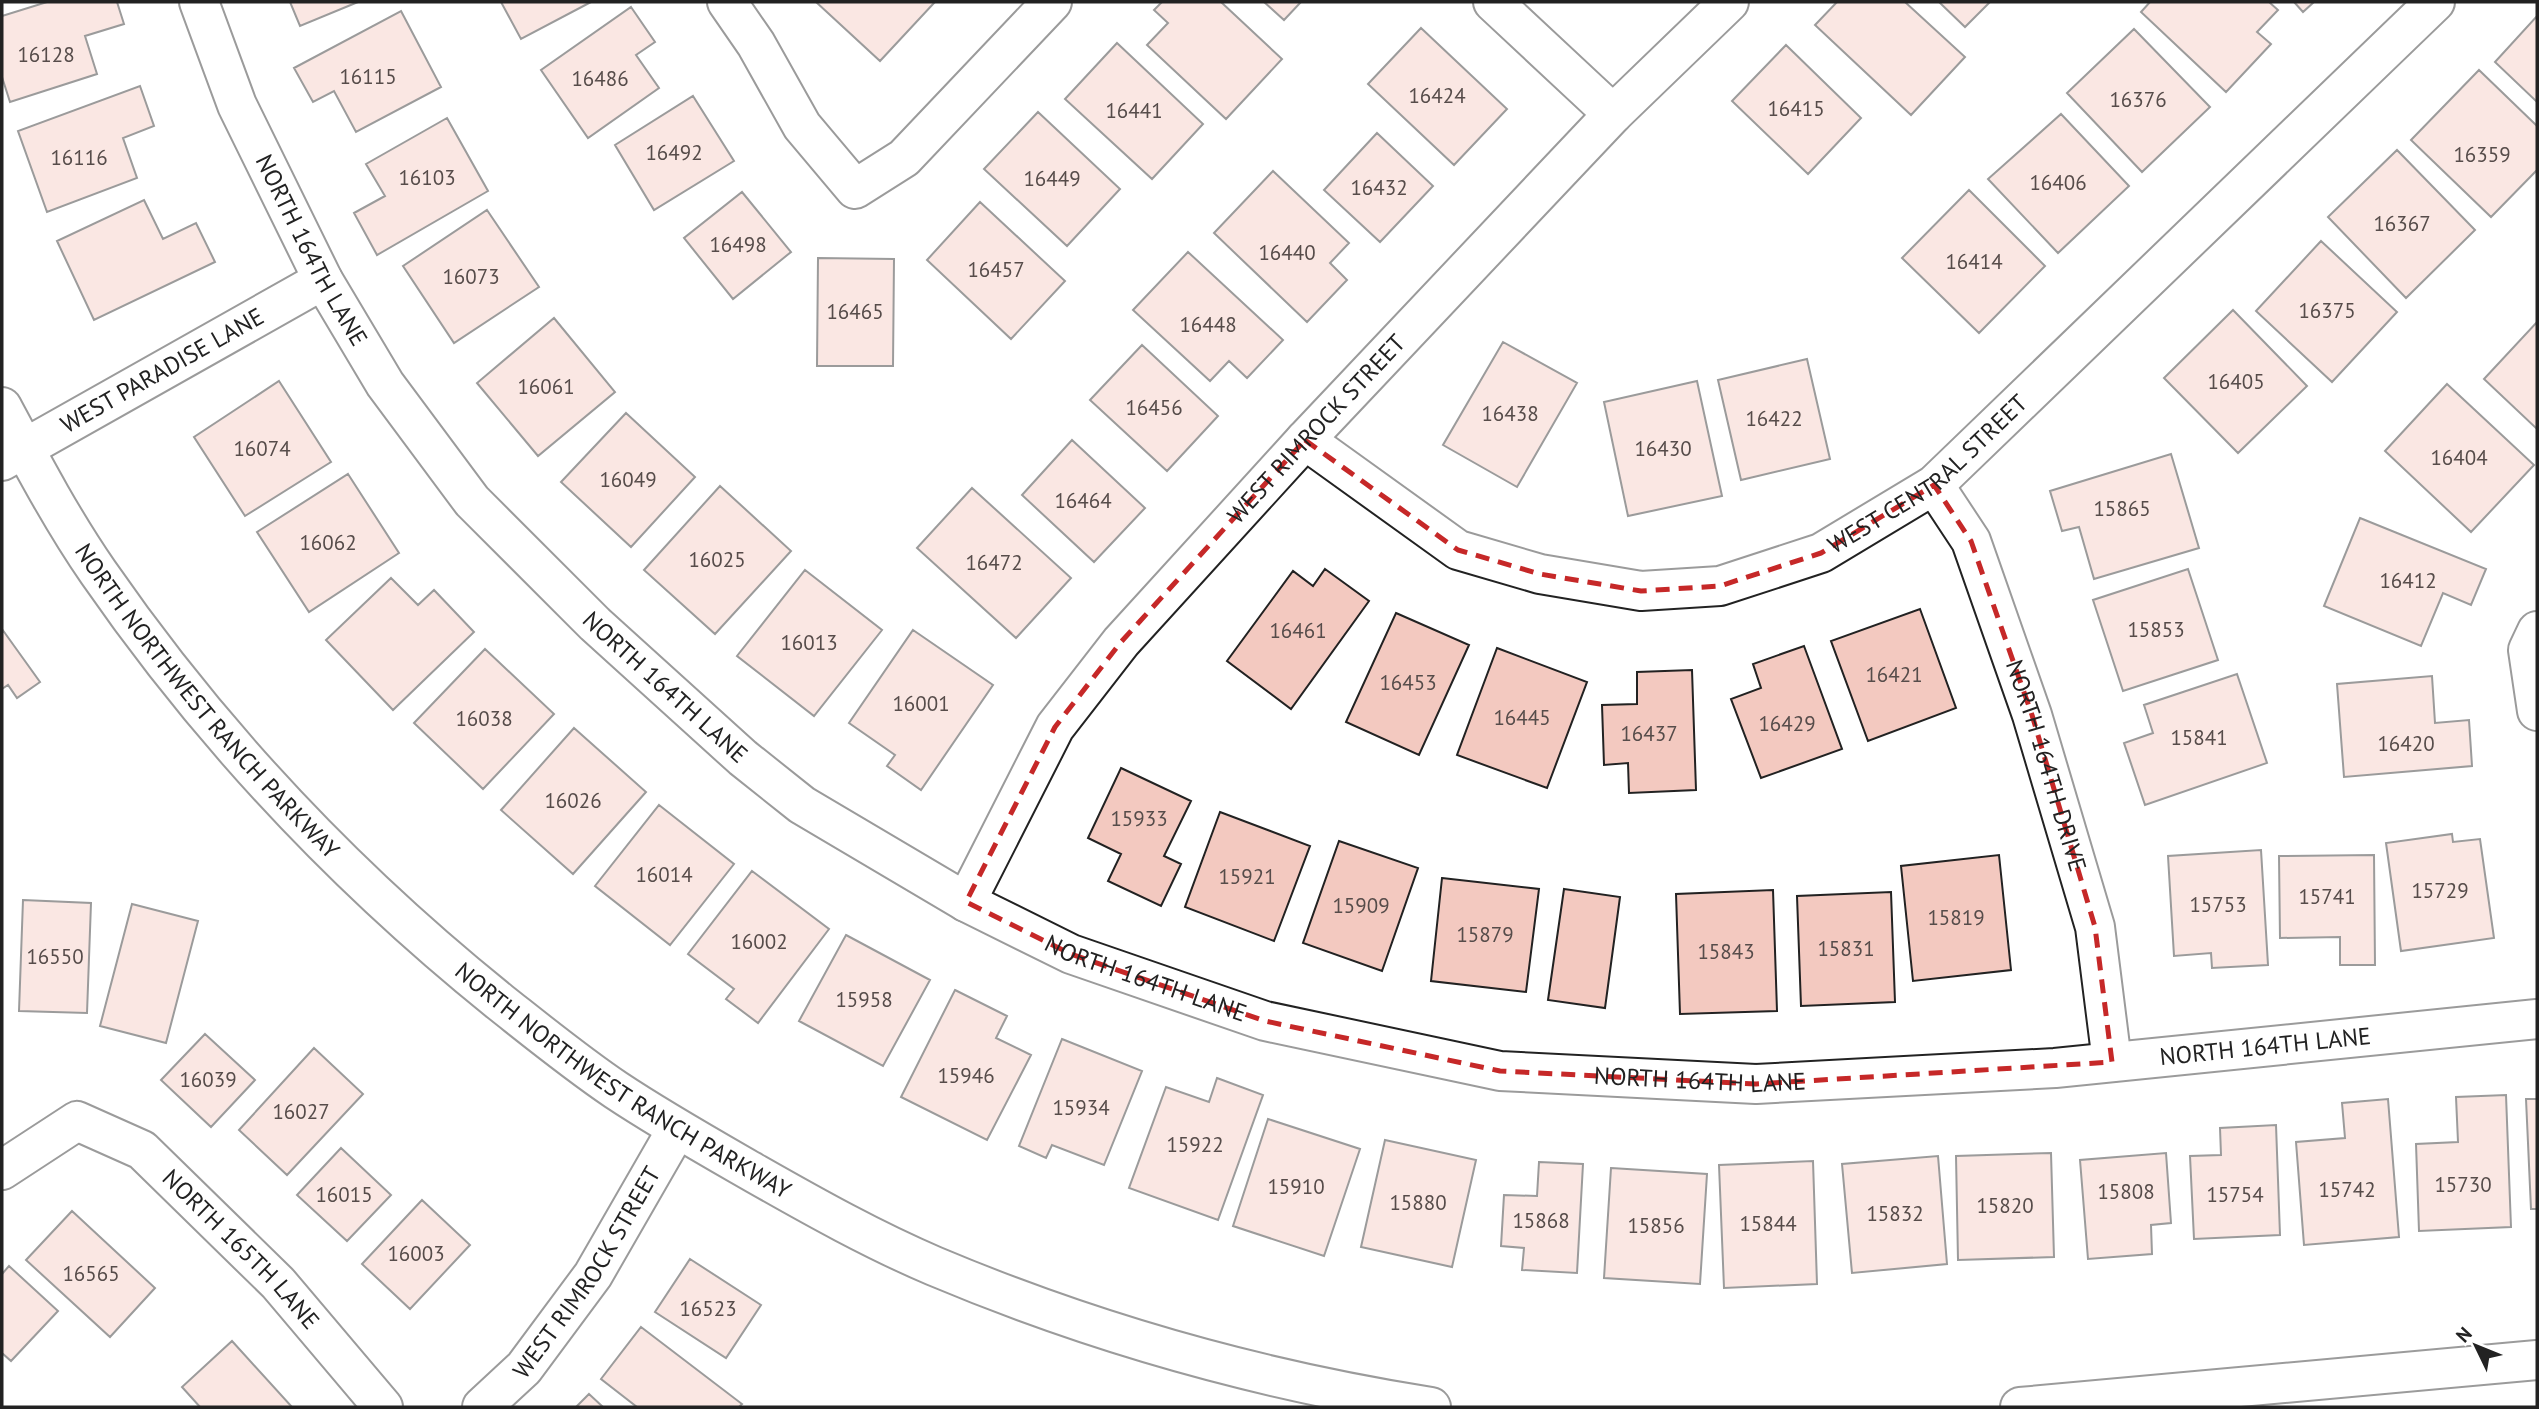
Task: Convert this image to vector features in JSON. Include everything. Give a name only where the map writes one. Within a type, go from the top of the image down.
[{"type":"street","name":"NORTH 164TH LANE","points":[[199,2],[237,104],[323,280],[385,384],[472,502],[595,624],[743,758],[802,805],[966,902],[1072,954],[1265,1021],[1500,1071],[1756,1084],[2112,1062],[2537,1019]]},
{"type":"street","points":[[727,2],[756,44],[802,126],[855,189],[904,158],[1052,2]]},
{"type":"street","points":[[1493,2],[1612,114]]},
{"type":"street","name":"WEST RIMROCK STREET","points":[[966,902],[1055,727],[1121,642],[1305,440],[1612,114],[1729,2]]},
{"type":"street","name":"WEST CENTRAL STREET","points":[[1305,440],[1458,550],[1540,574],[1641,591],[1720,586],[1821,553],[1934,485],[2435,2]]},
{"type":"street","name":"WEST PARADISE LANE","points":[[12,454],[323,280]]},
{"type":"street","name":"NORTH NORTHWEST RANCH PARKWAY","points":[[2,407],[12,454],[223,736],[291,809],[435,949],[612,1087],[677,1129],[839,1220],[933,1266],[1102,1329],[1288,1381],[1431,1407]]},
{"type":"street","name":"NORTH 164TH DRIVE","points":[[1934,485],[1971,541],[2032,715],[2095,927],[2112,1062]]},
{"type":"street","points":[[2537,632],[2528,650],[2537,711]]},
{"type":"street","name":"NORTH 165TH LANE","points":[[2,1170],[77,1121],[142,1150],[278,1283],[383,1407]]},
{"type":"street","name":"WEST RIMROCK STREET","points":[[482,1407],[524,1368],[593,1275],[677,1129]]},
{"type":"street","points":[[2020,1407],[2537,1360]]},
{"type":"highlighted area","points":[[1305,440],[1458,550],[1540,574],[1641,591],[1720,586],[1821,553],[1934,485],[1971,541],[2032,715],[2095,927],[2112,1062],[1756,1084],[1500,1071],[1265,1021],[1071,954],[966,902],[1055,727],[1121,642]]},
{"type":"building","points":[[47,2],[117,2],[124,24],[85,36],[97,74],[10,102],[2,77],[2,16]]},
{"type":"building","points":[[290,2],[358,2],[300,26]]},
{"type":"building","points":[[501,2],[591,2],[521,39]]},
{"type":"building","points":[[816,2],[933,2],[934,3],[880,61]]},
{"type":"building","points":[[1162,2],[1221,2],[1282,59],[1226,119],[1147,45],[1168,23],[1154,10]]},
{"type":"building","points":[[1264,2],[1301,2],[1284,20]]},
{"type":"building","points":[[1837,2],[1905,2],[1965,57],[1911,115],[1815,25]]},
{"type":"building","points":[[1939,2],[1990,2],[1965,27]]},
{"type":"building","points":[[2150,2],[2269,2],[2278,10],[2257,32],[2271,44],[2226,92],[2141,12]]},
{"type":"building","points":[[2294,2],[2314,2],[2303,12]]},
{"type":"building","points":[[631,7],[655,42],[636,55],[659,88],[588,138],[541,70]]},
{"type":"building","points":[[401,11],[441,87],[356,132],[334,91],[313,102],[294,68]]},
{"type":"building","points":[[2537,16],[2537,102],[2495,62]]},
{"type":"building","points":[[1421,28],[1507,109],[1454,165],[1368,84]]},
{"type":"building","points":[[2134,29],[2210,107],[2142,172],[2067,93]]},
{"type":"building","points":[[1117,43],[1203,124],[1152,179],[1065,99]]},
{"type":"building","points":[[1786,45],[1861,118],[1808,174],[1732,101]]},
{"type":"building","points":[[2479,70],[2537,126],[2537,170],[2491,217],[2411,140]]},
{"type":"building","points":[[140,86],[154,126],[123,138],[137,178],[47,212],[18,131]]},
{"type":"building","points":[[693,96],[734,161],[654,210],[615,145]]},
{"type":"building","points":[[1038,112],[1120,189],[1067,246],[984,169]]},
{"type":"building","points":[[2061,114],[2129,186],[2058,253],[1988,179]]},
{"type":"building","points":[[447,118],[488,191],[377,255],[354,213],[385,196],[366,164]]},
{"type":"building","points":[[1377,133],[1433,186],[1380,242],[1324,190]]},
{"type":"building","points":[[2397,150],[2475,230],[2406,298],[2328,217]]},
{"type":"building","points":[[1273,171],[1349,243],[1330,263],[1347,280],[1307,322],[1214,233]]},
{"type":"building","points":[[1969,190],[2045,266],[1979,333],[1902,258]]},
{"type":"building","points":[[742,192],[791,252],[733,299],[684,238]]},
{"type":"building","points":[[144,200],[163,239],[196,223],[215,262],[94,320],[57,241]]},
{"type":"building","points":[[980,202],[1065,281],[1011,339],[927,260]]},
{"type":"building","points":[[487,210],[539,287],[454,343],[403,266]]},
{"type":"building","points":[[2321,241],[2397,312],[2332,382],[2256,311]]},
{"type":"building","points":[[1188,252],[1283,340],[1247,378],[1229,361],[1210,381],[1133,310]]},
{"type":"building","points":[[818,258],[894,259],[893,366],[817,366]]},
{"type":"building","points":[[2233,310],[2307,386],[2238,453],[2164,378]]},
{"type":"building","points":[[554,318],[615,392],[538,456],[477,383]]},
{"type":"building","points":[[2537,322],[2537,429],[2484,379]]},
{"type":"building","points":[[1503,342],[1577,383],[1517,487],[1443,445]]},
{"type":"building","points":[[1142,345],[1218,416],[1167,471],[1090,400]]},
{"type":"building","points":[[1807,359],[1830,459],[1741,480],[1718,380]]},
{"type":"building","points":[[279,381],[331,462],[245,516],[194,437]]},
{"type":"building","points":[[1697,381],[1722,496],[1628,516],[1604,402]]},
{"type":"building","points":[[2447,384],[2534,465],[2471,532],[2385,451]]},
{"type":"building","points":[[626,413],[695,477],[631,547],[561,482]]},
{"type":"building","points":[[1072,440],[1145,508],[1094,562],[1022,495]]},
{"type":"building","points":[[2171,454],[2199,548],[2094,579],[2079,527],[2062,531],[2050,491]]},
{"type":"building","points":[[348,474],[399,553],[309,612],[257,532]]},
{"type":"building","points":[[720,486],[791,551],[715,634],[644,570]]},
{"type":"building","points":[[972,488],[1071,578],[1016,638],[917,548]]},
{"type":"building","points":[[2360,518],[2486,569],[2471,605],[2443,593],[2421,646],[2324,606]]},
{"type":"building","points":[[1325,569],[1369,601],[1291,709],[1227,661],[1293,571],[1313,586]]},
{"type":"building","points":[[2188,569],[2218,660],[2123,691],[2093,600]]},
{"type":"building","points":[[805,570],[882,630],[814,716],[737,656]]},
{"type":"building","points":[[391,578],[418,605],[434,590],[474,632],[393,710],[326,640]]},
{"type":"building","points":[[1920,609],[1956,708],[1868,741],[1831,641]]},
{"type":"building","points":[[1396,613],[1469,645],[1419,755],[1346,722]]},
{"type":"building","points":[[2,629],[40,682],[17,698],[8,685],[2,689]]},
{"type":"building","points":[[913,630],[993,685],[921,790],[887,766],[895,755],[849,723]]},
{"type":"building","points":[[1804,646],[1842,749],[1761,778],[1731,699],[1761,688],[1753,664]]},
{"type":"building","points":[[1497,648],[1587,682],[1547,788],[1457,755]]},
{"type":"building","points":[[485,649],[554,714],[483,789],[414,723]]},
{"type":"building","points":[[1692,670],[1696,790],[1629,793],[1628,763],[1604,765],[1602,705],[1637,704],[1637,672]]},
{"type":"building","points":[[2237,674],[2267,763],[2145,805],[2124,743],[2153,733],[2144,705]]},
{"type":"building","points":[[2432,676],[2435,723],[2469,720],[2472,766],[2344,777],[2337,684]]},
{"type":"building","points":[[574,728],[646,792],[573,874],[501,810]]},
{"type":"building","points":[[1121,768],[1191,801],[1164,856],[1181,864],[1161,906],[1108,881],[1121,854],[1088,838]]},
{"type":"building","points":[[659,805],[734,864],[670,945],[595,886]]},
{"type":"building","points":[[1220,812],[1310,846],[1274,941],[1185,907]]},
{"type":"building","points":[[2452,834],[2453,842],[2480,839],[2494,938],[2401,951],[2386,843]]},
{"type":"building","points":[[1339,841],[1418,868],[1382,971],[1303,943]]},
{"type":"building","points":[[2261,850],[2268,965],[2212,968],[2211,953],[2174,956],[2168,856]]},
{"type":"building","points":[[1999,855],[2011,970],[1913,981],[1901,866]]},
{"type":"building","points":[[2374,855],[2375,965],[2340,965],[2340,937],[2280,938],[2279,856]]},
{"type":"building","points":[[752,871],[829,929],[758,1023],[726,999],[734,989],[688,954]]},
{"type":"building","points":[[1442,878],[1539,889],[1526,992],[1431,981]]},
{"type":"building","points":[[1564,889],[1620,897],[1605,1008],[1548,1000]]},
{"type":"building","points":[[1773,890],[1777,1011],[1680,1014],[1676,894]]},
{"type":"building","points":[[1891,892],[1895,1002],[1801,1006],[1797,896]]},
{"type":"building","points":[[23,900],[91,903],[87,1013],[19,1011]]},
{"type":"building","points":[[132,904],[198,921],[166,1043],[100,1026]]},
{"type":"building","points":[[846,935],[930,980],[883,1066],[799,1021]]},
{"type":"building","points":[[955,990],[1007,1016],[996,1038],[1031,1055],[987,1140],[901,1097]]},
{"type":"building","points":[[205,1034],[255,1080],[211,1127],[161,1080]]},
{"type":"building","points":[[1062,1039],[1142,1071],[1104,1165],[1052,1145],[1046,1158],[1019,1146]]},
{"type":"building","points":[[314,1048],[363,1094],[287,1175],[239,1130]]},
{"type":"building","points":[[1217,1078],[1263,1095],[1218,1220],[1129,1188],[1166,1087],[1209,1102]]},
{"type":"building","points":[[2506,1095],[2511,1227],[2419,1231],[2416,1144],[2458,1142],[2456,1097]]},
{"type":"building","points":[[2388,1099],[2399,1237],[2304,1245],[2296,1142],[2345,1138],[2342,1103]]},
{"type":"building","points":[[2526,1099],[2537,1099],[2537,1209],[2531,1209]]},
{"type":"building","points":[[1268,1119],[1360,1149],[1324,1256],[1233,1226]]},
{"type":"building","points":[[2276,1125],[2280,1235],[2194,1239],[2190,1156],[2221,1155],[2220,1128]]},
{"type":"building","points":[[1385,1140],[1476,1160],[1452,1267],[1361,1247]]},
{"type":"building","points":[[341,1148],[391,1195],[347,1241],[297,1195]]},
{"type":"building","points":[[2051,1153],[2054,1257],[1958,1260],[1956,1156]]},
{"type":"building","points":[[2166,1153],[2171,1223],[2151,1225],[2152,1254],[2088,1259],[2080,1160]]},
{"type":"building","points":[[1938,1156],[1947,1264],[1852,1273],[1842,1164]]},
{"type":"building","points":[[1813,1161],[1817,1284],[1724,1288],[1719,1165]]},
{"type":"building","points":[[1539,1162],[1583,1164],[1577,1273],[1522,1270],[1524,1248],[1501,1246],[1504,1195],[1537,1196]]},
{"type":"building","points":[[1611,1168],[1707,1174],[1700,1284],[1604,1278]]},
{"type":"building","points":[[422,1200],[470,1245],[410,1309],[362,1264]]},
{"type":"building","points":[[72,1211],[155,1288],[110,1337],[26,1260]]},
{"type":"building","points":[[690,1259],[761,1305],[726,1358],[655,1312]]},
{"type":"building","points":[[9,1266],[58,1311],[11,1361],[2,1353],[2,1274]]},
{"type":"building","points":[[641,1327],[742,1404],[739,1407],[637,1407],[601,1379]]},
{"type":"building","points":[[232,1341],[292,1407],[200,1407],[182,1387]]},
{"type":"building","points":[[589,1394],[603,1407],[576,1407]]}]
